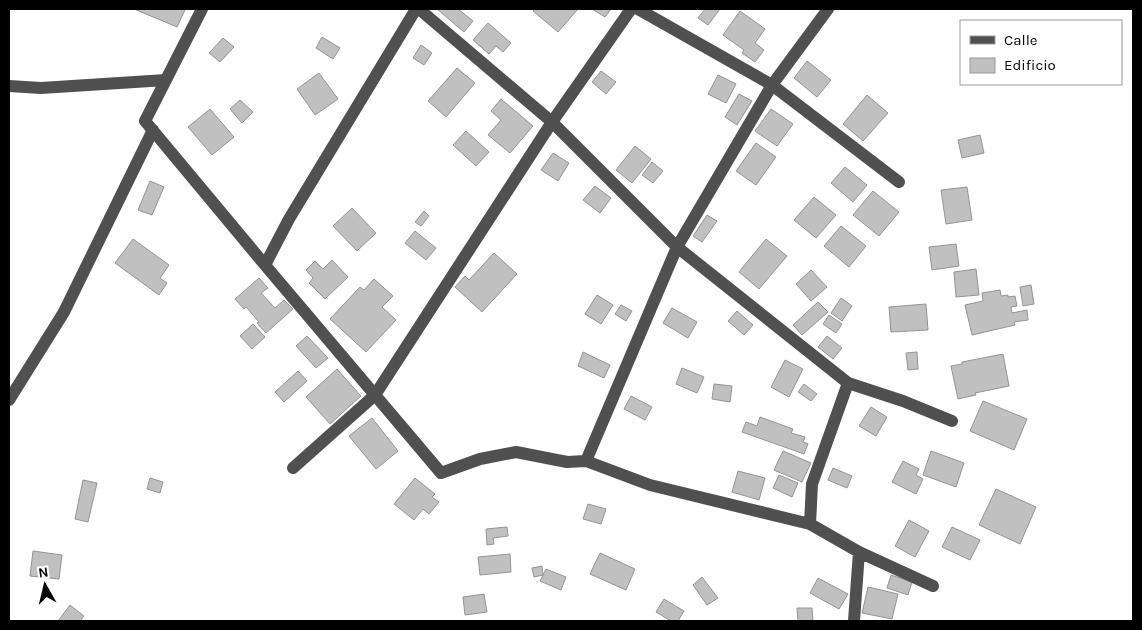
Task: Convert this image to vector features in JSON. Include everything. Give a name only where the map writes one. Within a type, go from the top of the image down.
[{"type":"street","points":[[202,9],[145,121],[441,473],[480,460],[516,452],[567,462],[586,461],[650,484],[810,524],[859,552],[933,586]]},
{"type":"street","points":[[265,265],[289,220],[417,9],[552,122],[677,247],[848,383],[903,401],[952,421]]},
{"type":"street","points":[[293,468],[375,395],[552,122],[631,9]]},
{"type":"street","points":[[638,9],[772,85],[899,182]]},
{"type":"street","points":[[586,461],[677,247],[772,85],[828,9]]},
{"type":"street","points":[[9,86],[41,88],[166,80]]},
{"type":"street","points":[[9,400],[64,312],[153,130]]},
{"type":"street","points":[[810,524],[812,484],[848,383]]},
{"type":"street","points":[[854,621],[859,552]]},
{"type":"building","points":[[134,9],[183,9],[185,10],[177,27]]},
{"type":"building","points":[[437,9],[458,9],[473,21],[464,32]]},
{"type":"building","points":[[535,9],[578,9],[558,32],[533,11]]},
{"type":"building","points":[[592,9],[611,9],[605,17]]},
{"type":"building","points":[[705,9],[720,9],[708,25],[698,18]]},
{"type":"building","points":[[740,11],[765,29],[755,43],[764,50],[755,62],[742,53],[744,50],[723,35]]},
{"type":"building","points":[[488,23],[511,43],[503,52],[496,46],[489,54],[473,40]]},
{"type":"building","points":[[322,37],[340,48],[333,59],[316,48]]},
{"type":"building","points":[[223,38],[234,47],[220,62],[209,53]]},
{"type":"building","points":[[421,45],[432,53],[424,65],[413,58]]},
{"type":"building","points":[[807,61],[831,80],[817,97],[794,78]]},
{"type":"building","points":[[457,68],[475,83],[446,117],[428,101]]},
{"type":"building","points":[[601,71],[616,82],[606,94],[592,82]]},
{"type":"building","points":[[319,73],[338,99],[315,115],[297,89]]},
{"type":"building","points":[[718,75],[736,84],[726,103],[708,94]]},
{"type":"building","points":[[739,94],[752,101],[737,125],[725,117]]},
{"type":"building","points":[[867,95],[888,113],[863,141],[843,124]]},
{"type":"building","points":[[501,99],[533,126],[510,153],[488,135],[501,120],[491,111]]},
{"type":"building","points":[[240,100],[253,112],[242,123],[230,109]]},
{"type":"building","points":[[210,109],[234,137],[212,155],[188,127]]},
{"type":"building","points":[[771,109],[793,124],[777,146],[755,131]]},
{"type":"building","points":[[466,131],[489,152],[476,166],[453,145]]},
{"type":"building","points":[[980,135],[984,153],[962,158],[958,140]]},
{"type":"building","points":[[756,143],[776,157],[756,185],[736,171]]},
{"type":"building","points":[[635,146],[651,159],[632,183],[616,170]]},
{"type":"building","points":[[553,153],[569,163],[558,181],[541,170]]},
{"type":"building","points":[[652,162],[663,171],[653,183],[642,175]]},
{"type":"building","points":[[845,167],[867,185],[853,202],[831,183]]},
{"type":"building","points":[[150,181],[164,187],[152,215],[138,210]]},
{"type":"building","points":[[595,186],[611,198],[600,213],[583,200]]},
{"type":"building","points":[[967,187],[972,220],[946,224],[941,190]]},
{"type":"building","points":[[873,191],[899,212],[879,236],[853,215]]},
{"type":"building","points":[[814,197],[836,215],[816,238],[794,220]]},
{"type":"building","points":[[352,208],[376,233],[357,251],[333,226]]},
{"type":"building","points":[[424,211],[429,216],[421,226],[415,222]]},
{"type":"building","points":[[707,215],[717,221],[702,242],[693,236]]},
{"type":"building","points":[[841,226],[866,246],[849,267],[824,246]]},
{"type":"building","points":[[415,231],[436,248],[426,260],[405,243]]},
{"type":"building","points":[[133,239],[169,265],[160,278],[167,283],[159,295],[115,263]]},
{"type":"building","points":[[766,239],[787,256],[759,289],[739,272]]},
{"type":"building","points":[[956,244],[959,266],[932,270],[929,247]]},
{"type":"building","points":[[494,253],[517,274],[482,312],[455,287],[465,276],[469,280]]},
{"type":"building","points":[[332,260],[348,277],[325,299],[309,283],[313,278],[306,270],[315,261],[323,269]]},
{"type":"building","points":[[976,269],[979,295],[956,297],[954,272]]},
{"type":"building","points":[[811,270],[827,287],[811,301],[796,284]]},
{"type":"building","points":[[259,278],[268,288],[261,293],[275,308],[284,300],[293,309],[266,333],[246,307],[244,309],[235,299]]},
{"type":"building","points":[[374,279],[393,296],[382,307],[396,320],[366,352],[330,319],[360,287],[364,290]]},
{"type":"building","points":[[1031,285],[1034,304],[1023,306],[1020,287]]},
{"type":"building","points":[[1000,290],[1001,296],[1015,296],[1017,306],[1011,307],[1012,313],[1027,310],[1028,320],[1014,322],[1015,325],[972,335],[965,305],[983,301],[982,293]]},
{"type":"building","points":[[597,295],[613,305],[601,324],[585,314]]},
{"type":"building","points":[[841,298],[852,306],[842,321],[831,313]]},
{"type":"building","points":[[818,302],[828,312],[802,335],[793,325]]},
{"type":"building","points":[[926,304],[928,330],[891,332],[889,307]]},
{"type":"building","points":[[621,305],[632,311],[626,321],[615,314]]},
{"type":"building","points":[[672,308],[697,322],[688,338],[663,323]]},
{"type":"building","points":[[737,311],[753,325],[744,335],[728,321]]},
{"type":"building","points":[[829,315],[842,324],[836,333],[823,324]]},
{"type":"building","points":[[253,324],[265,337],[252,349],[240,336]]},
{"type":"building","points":[[307,336],[328,358],[316,368],[296,346]]},
{"type":"building","points":[[827,336],[842,348],[833,359],[818,347]]},
{"type":"building","points":[[583,352],[610,365],[604,378],[578,366]]},
{"type":"building","points":[[917,352],[918,369],[908,370],[906,353]]},
{"type":"building","points":[[1003,354],[1009,386],[975,393],[976,395],[958,399],[951,366]]},
{"type":"building","points":[[785,360],[803,369],[789,397],[771,387]]},
{"type":"building","points":[[682,368],[704,377],[697,393],[676,384]]},
{"type":"building","points":[[337,369],[361,396],[330,424],[306,397]]},
{"type":"building","points":[[298,371],[307,381],[284,402],[275,392]]},
{"type":"building","points":[[714,384],[732,386],[730,402],[712,399]]},
{"type":"building","points":[[804,384],[817,394],[811,401],[798,392]]},
{"type":"building","points":[[631,396],[652,407],[645,420],[624,409]]},
{"type":"building","points":[[983,401],[1027,419],[1014,450],[970,431]]},
{"type":"building","points":[[871,407],[887,417],[876,436],[859,426]]},
{"type":"building","points":[[760,417],[793,429],[791,433],[805,437],[803,442],[808,444],[804,454],[742,432],[746,422],[757,426]]},
{"type":"building","points":[[372,418],[398,451],[376,469],[349,436]]},
{"type":"building","points":[[783,451],[811,463],[802,482],[774,470]]},
{"type":"building","points":[[931,451],[964,463],[956,487],[923,475]]},
{"type":"building","points":[[903,461],[919,469],[916,475],[923,479],[916,494],[892,482]]},
{"type":"building","points":[[833,468],[852,476],[847,488],[828,480]]},
{"type":"building","points":[[738,471],[765,478],[759,500],[732,492]]},
{"type":"building","points":[[779,475],[798,483],[792,497],[773,488]]},
{"type":"building","points":[[150,478],[163,482],[160,493],[147,489]]},
{"type":"building","points":[[415,478],[435,494],[432,497],[439,502],[429,514],[423,509],[414,520],[394,504]]},
{"type":"building","points":[[83,480],[97,483],[88,522],[75,519]]},
{"type":"building","points":[[996,489],[1036,507],[1020,544],[979,525]]},
{"type":"building","points":[[588,504],[606,509],[601,524],[583,519]]},
{"type":"building","points":[[909,520],[929,531],[915,557],[895,546]]},
{"type":"building","points":[[507,527],[508,536],[493,538],[494,544],[487,545],[486,529]]},
{"type":"building","points":[[952,527],[980,540],[970,560],[942,547]]},
{"type":"building","points":[[33,551],[62,555],[59,579],[30,576]]},
{"type":"building","points":[[600,553],[635,569],[626,590],[590,574]]},
{"type":"building","points":[[510,554],[511,572],[480,575],[478,557]]},
{"type":"building","points":[[542,566],[543,575],[534,577],[532,568]]},
{"type":"building","points":[[546,569],[566,577],[561,590],[540,581]]},
{"type":"building","points":[[891,575],[912,582],[908,595],[887,588]]},
{"type":"building","points":[[702,577],[718,598],[707,605],[693,585]]},
{"type":"building","points":[[818,578],[848,594],[839,609],[810,593]]},
{"type":"building","points":[[868,587],[898,594],[892,619],[862,613]]},
{"type":"building","points":[[484,594],[487,612],[465,615],[463,597]]},
{"type":"building","points":[[664,599],[684,611],[678,621],[671,621],[656,612]]},
{"type":"building","points":[[70,605],[84,616],[80,621],[58,621]]},
{"type":"building","points":[[797,608],[812,608],[813,621],[798,621]]}]
